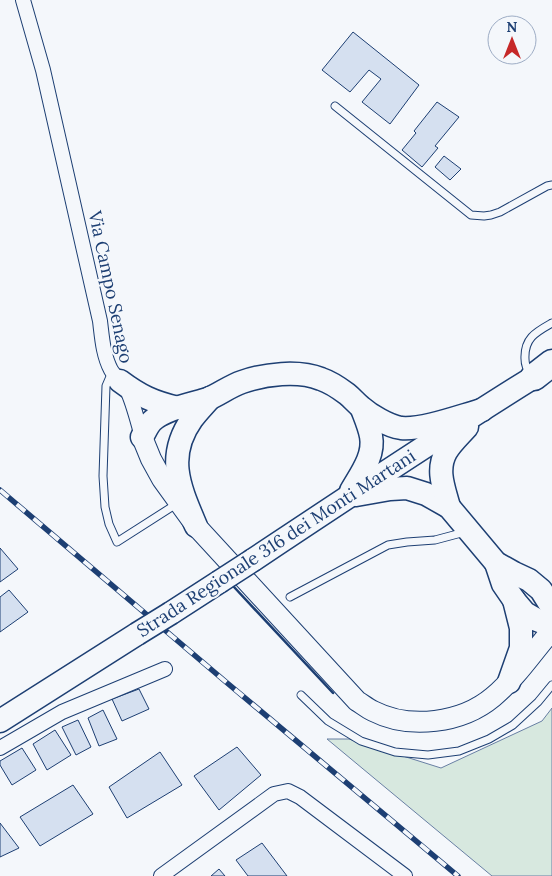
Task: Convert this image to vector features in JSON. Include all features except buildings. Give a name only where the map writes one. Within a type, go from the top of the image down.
[{"type":"main road","name":"Strada Regionale 316 dei Monti Martani","points":[[0,720],[171,613],[348,496],[546,369]]},
{"type":"main road","points":[[142,437],[162,436],[178,430],[185,414],[210,398],[242,382],[273,374],[297,374],[319,378],[349,395],[362,409],[384,422],[398,427],[420,427],[482,410]]},
{"type":"main road","points":[[116,376],[138,394],[185,414]]},
{"type":"main road","points":[[348,496],[366,466],[372,443],[362,409]]},
{"type":"main road","points":[[449,507],[441,478],[442,461],[452,443],[482,410]]},
{"type":"main road","points":[[185,414],[177,456],[177,467],[180,488],[196,526]]},
{"type":"main road","points":[[348,496],[408,488],[426,494],[449,507],[496,563],[503,584],[525,613],[552,626]]},
{"type":"main road","points":[[496,563],[529,580],[541,590],[552,611]]},
{"type":"main road","points":[[529,580],[552,581]]},
{"type":"main road","points":[[509,682],[521,648],[521,628],[514,600]]},
{"type":"street","name":"Via Campo Senago","points":[[23,0],[43,70],[100,321],[103,347],[107,360],[116,376]]},
{"type":"street","points":[[116,376],[130,397],[142,437],[154,466],[178,503],[196,526],[356,701],[374,712],[415,721],[437,721],[456,717],[476,709],[509,682],[552,630]]},
{"type":"street","points":[[0,748],[62,712],[165,669]]},
{"type":"street","points":[[161,876],[274,794],[288,791],[300,797],[405,876]]},
{"type":"lane","points":[[335,106],[471,215],[491,215],[500,212],[546,186],[552,185]]},
{"type":"lane","points":[[546,369],[526,369],[524,355],[530,338],[552,323]]},
{"type":"lane","name":"Via Campo Senago","points":[[116,376],[106,386],[104,476],[105,507],[109,524],[118,542],[178,503]]},
{"type":"lane","points":[[290,597],[388,545],[435,540],[469,530]]},
{"type":"lane","points":[[302,695],[328,721],[361,741],[395,752],[428,755],[459,751],[489,739],[513,725],[538,702],[552,685]]},
{"type":"shaded area","points":[[552,708],[552,876],[492,876],[327,739],[349,739],[441,768],[542,721]]},
{"type":"railway","points":[[0,490],[458,876]]},
{"type":"wall","points":[[234,587],[333,693]]}]
